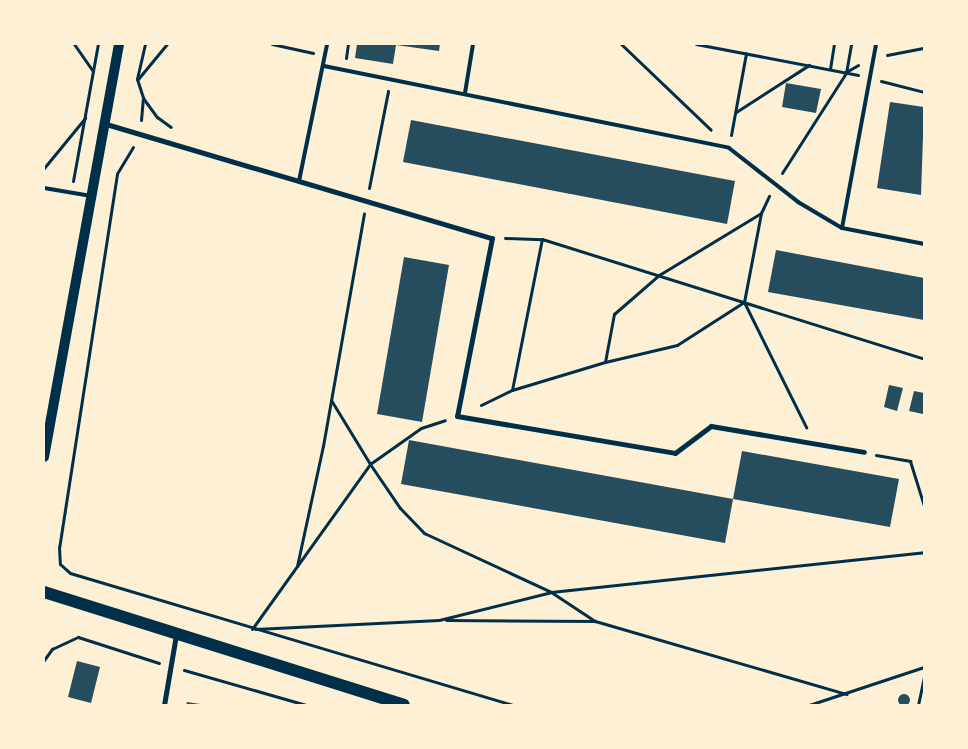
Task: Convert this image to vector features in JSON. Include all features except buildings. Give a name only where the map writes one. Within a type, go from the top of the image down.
[{"type":"main road","points":[[44,457],[120,44]]},
{"type":"main road","points":[[44,592],[404,705]]},
{"type":"street","points":[[106,124],[492,238],[457,416],[675,453],[711,426],[864,452]]},
{"type":"street","points":[[164,705],[176,635]]},
{"type":"lane","points":[[299,181],[327,44]]},
{"type":"lane","points":[[465,93],[473,44]]},
{"type":"lane","points":[[842,228],[876,44]]},
{"type":"lane","points":[[324,66],[391,78],[729,148],[798,202],[842,228],[924,244]]},
{"type":"lane","points":[[44,188],[93,196]]},
{"type":"path","points":[[74,44],[88,64]]},
{"type":"path","points":[[75,173],[98,44]]},
{"type":"path","points":[[145,44],[137,79],[143,98],[152,111],[174,129]]},
{"type":"path","points":[[137,79],[167,44]]},
{"type":"path","points":[[272,44],[311,53]]},
{"type":"path","points":[[346,58],[348,44]]},
{"type":"path","points":[[621,44],[729,148]]},
{"type":"path","points":[[696,44],[846,72],[924,92]]},
{"type":"path","points":[[830,69],[834,44]]},
{"type":"path","points":[[814,444],[744,302],[761,213],[775,183],[846,72],[851,44]]},
{"type":"path","points":[[729,148],[746,53]]},
{"type":"path","points":[[736,112],[809,65]]},
{"type":"path","points":[[296,568],[331,400],[366,201],[391,78]]},
{"type":"path","points":[[44,168],[86,118]]},
{"type":"path","points":[[117,174],[59,547],[60,564],[70,572],[252,629],[383,664],[512,705]]},
{"type":"path","points":[[605,362],[614,314],[660,275],[761,213]]},
{"type":"path","points":[[492,238],[542,239],[924,359]]},
{"type":"path","points":[[512,390],[542,239]]},
{"type":"path","points":[[252,629],[370,464],[421,428],[457,416],[512,390],[605,362],[677,345],[744,302]]},
{"type":"path","points":[[331,400],[370,464],[400,508],[424,533],[551,592],[595,621]]},
{"type":"path","points":[[864,452],[910,461],[924,506]]},
{"type":"path","points":[[439,620],[551,592],[924,552]]},
{"type":"path","points":[[252,629],[439,620],[595,621],[847,694]]},
{"type":"path","points":[[44,660],[52,649],[78,637],[306,705]]},
{"type":"path","points":[[810,705],[924,667]]},
{"type":"path","points":[[918,705],[924,676]]}]
